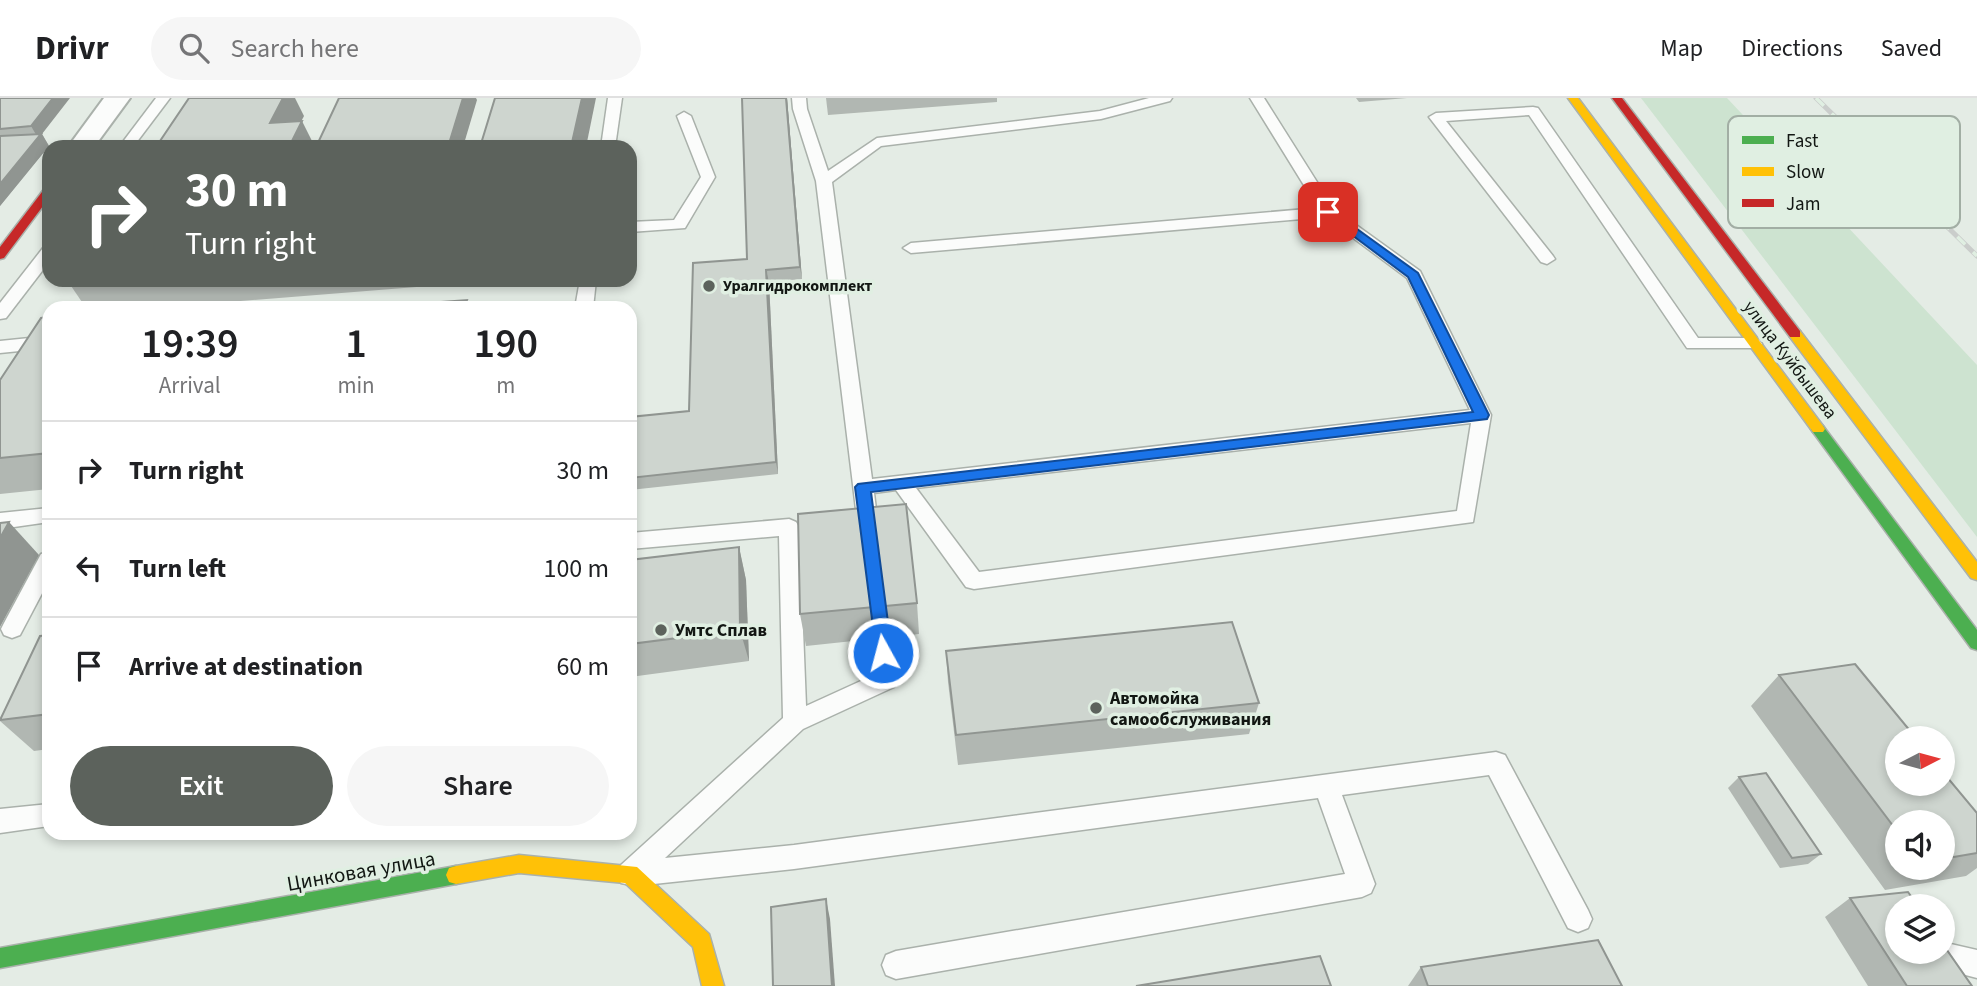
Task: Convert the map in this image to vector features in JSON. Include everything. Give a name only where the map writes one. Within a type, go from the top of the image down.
[{"type":"main road","name":"улица Куйбышева","points":[[1573,98],[1977,643]]},
{"type":"main road","name":"улица Куйбышева","points":[[1617,98],[1977,574]]},
{"type":"main road","points":[[0,255],[42,199]]},
{"type":"main road","points":[[1720,297],[1766,297]]},
{"type":"main road","name":"Цинковая улица","points":[[0,958],[519,864],[629,874]]},
{"type":"main road","points":[[629,874],[702,941],[713,986]]},
{"type":"street","points":[[86,140],[117,98]]},
{"type":"lane","points":[[131,140],[163,98]]},
{"type":"lane","points":[[609,140],[615,98]]},
{"type":"lane","points":[[799,98],[800,109],[824,181],[871,556]]},
{"type":"lane","points":[[824,181],[877,142],[1101,115],[1165,98]]},
{"type":"lane","points":[[901,483],[974,581],[1465,517],[1482,415],[1414,275],[1328,212],[1257,98]]},
{"type":"lane","points":[[1547,259],[1437,117],[1533,111],[1693,344],[1754,344]]},
{"type":"lane","points":[[637,227],[679,225],[708,177],[684,116]]},
{"type":"lane","points":[[911,248],[1328,212]]},
{"type":"lane","points":[[0,314],[42,260]]},
{"type":"lane","points":[[0,347],[42,343]]},
{"type":"lane","points":[[863,487],[1482,415]]},
{"type":"lane","points":[[0,521],[42,516]]},
{"type":"lane","points":[[637,540],[789,527],[795,722]]},
{"type":"lane","points":[[12,629],[42,573]]},
{"type":"lane","points":[[629,874],[795,722],[886,680],[875,584]]},
{"type":"lane","points":[[629,874],[794,857],[1496,763],[1578,919]]},
{"type":"lane","points":[[896,965],[1362,884],[1326,784]]},
{"type":"lane","points":[[0,821],[42,816]]},
{"type":"lane","points":[[1955,959],[1977,964]]},
{"type":"green space","points":[[1641,98],[1727,98],[1744,116],[1728,116],[1728,212]]},
{"type":"green space","points":[[1740,228],[1849,228],[1977,365],[1977,537]]},
{"type":"building","points":[[0,98],[53,98],[31,126],[0,129]]},
{"type":"building","points":[[189,98],[283,98],[270,123],[302,121],[292,140],[161,140]]},
{"type":"building","points":[[339,98],[463,98],[450,140],[319,140]]},
{"type":"building","points":[[495,98],[582,98],[573,140],[482,140]]},
{"type":"building","points":[[742,98],[786,98],[800,267],[766,270],[776,462],[637,477],[637,416],[689,411],[693,263],[747,259]]},
{"type":"building","points":[[41,134],[0,184],[0,136]]},
{"type":"building","points":[[41,318],[42,454],[0,458],[0,380]]},
{"type":"building","points":[[906,504],[917,603],[800,614],[798,514]]},
{"type":"building","points":[[9,522],[0,538],[0,523]]},
{"type":"building","points":[[739,547],[740,630],[637,643],[637,559]]},
{"type":"building","points":[[1232,622],[1259,703],[956,735],[946,651]]},
{"type":"building","points":[[40,636],[42,715],[0,720]]},
{"type":"building","points":[[1855,664],[1906,726],[1885,726],[1885,796],[1955,796],[1955,787],[1977,813],[1977,853],[1955,857],[1955,810],[1885,810],[1885,815],[1779,675]]},
{"type":"building","points":[[1766,773],[1821,854],[1792,858],[1739,777]]},
{"type":"building","points":[[1885,894],[1885,952],[1850,898]]},
{"type":"building","points":[[826,899],[832,986],[773,986],[771,907]]},
{"type":"building","points":[[1598,940],[1622,986],[1428,986],[1421,967]]},
{"type":"building","points":[[1320,956],[1331,986],[1136,986]]},
{"type":"building","points":[[1955,962],[1972,986],[1907,986],[1893,964],[1955,964]]},
{"type":"railway","points":[[1816,98],[1834,116]]},
{"type":"railway","points":[[1948,228],[1977,256]]},
{"type":"traffic: fast","points":[[1818,429],[1977,643]]},
{"type":"traffic: fast","points":[[0,958],[456,875]]},
{"type":"traffic: slow","points":[[1573,98],[1818,429]]},
{"type":"traffic: slow","points":[[1795,334],[1977,574]]},
{"type":"traffic: slow","points":[[456,875],[519,864],[630,874],[702,941],[713,986]]},
{"type":"traffic: jam","points":[[1617,98],[1795,334]]},
{"type":"traffic: jam","points":[[0,255],[42,199]]},
{"type":"place","name":"Уралгидрокомплект","points":[[709,286]]},
{"type":"place","name":"Умтс Сплав","points":[[661,630]]},
{"type":"place","name":"Автомойка самообслуживания","points":[[1096,708]]},
{"type":"route","points":[[883,653],[863,487],[1482,415],[1414,275],[1328,212]]}]
